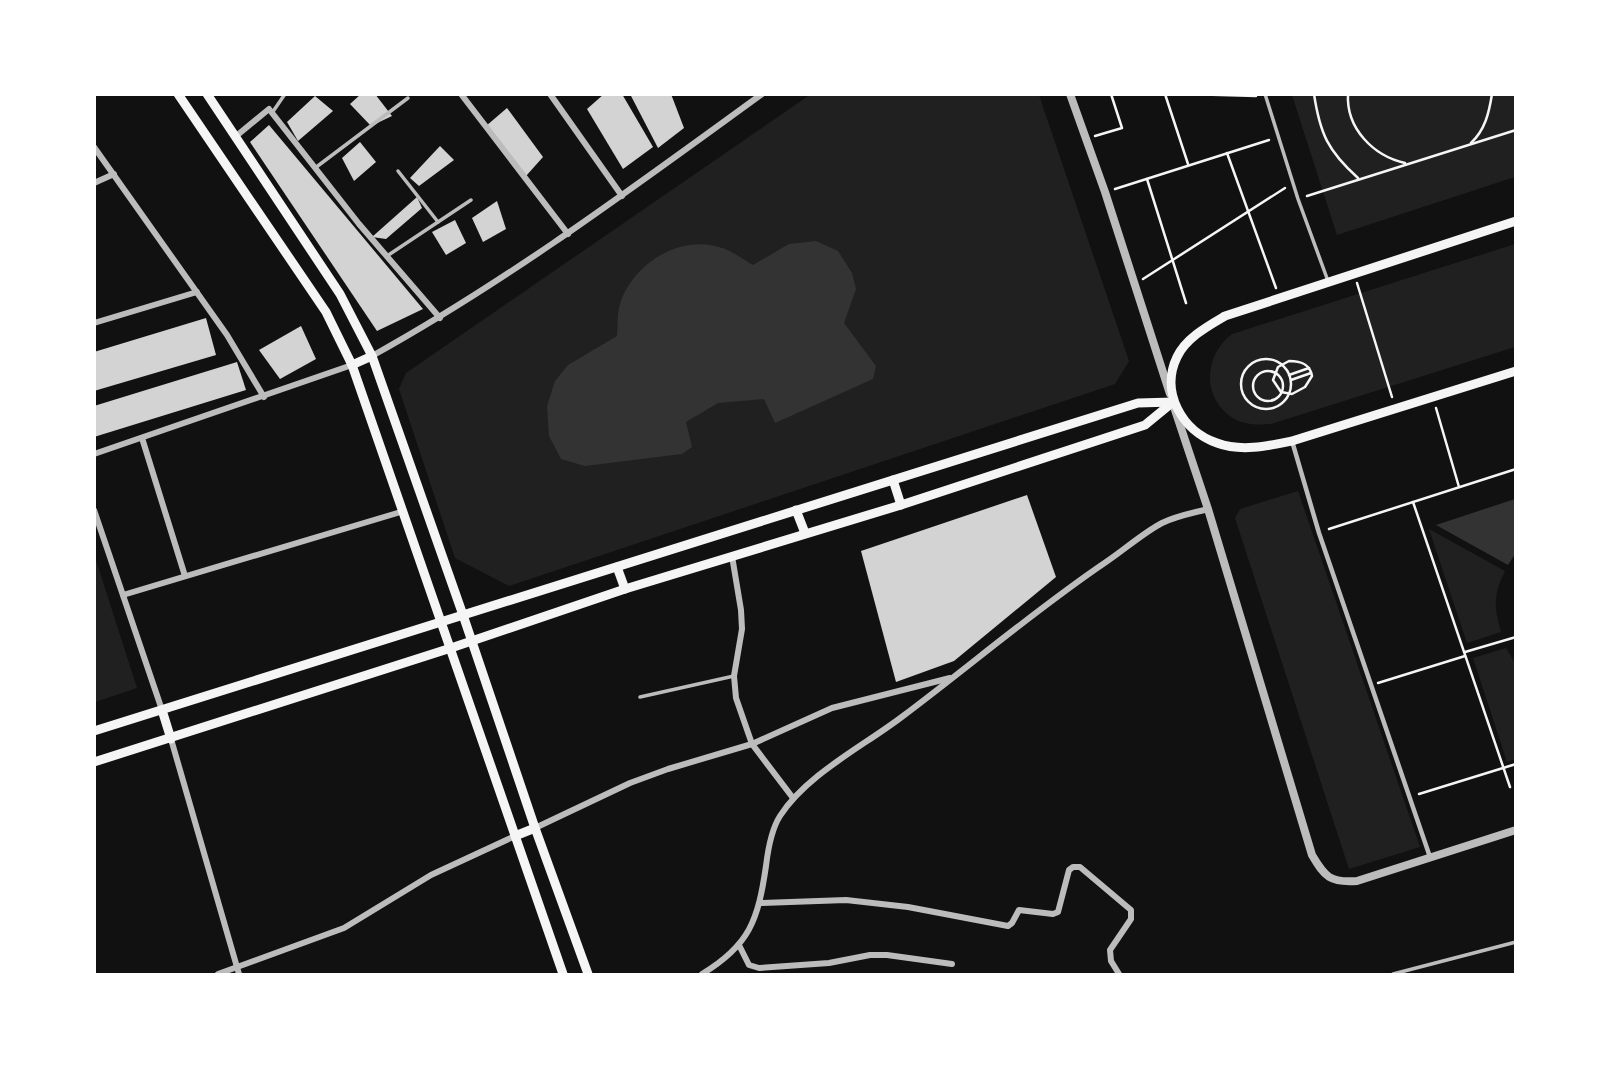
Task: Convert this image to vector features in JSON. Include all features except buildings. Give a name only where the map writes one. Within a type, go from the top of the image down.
[{"type":"main road","points":[[178,94],[326,312],[352,365],[563,975]]},
{"type":"main road","points":[[207,94],[340,293],[372,356],[588,975]]},
{"type":"main road","points":[[1516,221],[1225,316],[1189,341],[1177,357],[1171,380],[1172,402],[1184,420],[1200,434],[1217,443],[1262,448],[1516,371]]},
{"type":"main road","points":[[352,365],[372,356]]},
{"type":"main road","points":[[94,731],[1138,403],[1172,402]]},
{"type":"main road","points":[[94,762],[451,648],[625,589],[901,505],[1145,425],[1172,402]]},
{"type":"main road","points":[[893,480],[901,505]]},
{"type":"main road","points":[[796,510],[805,533]]},
{"type":"main road","points":[[617,566],[625,589]]},
{"type":"main road","points":[[162,710],[171,739]]},
{"type":"main road","points":[[515,836],[535,828]]},
{"type":"street","points":[[461,94],[568,234]]},
{"type":"street","points":[[372,356],[440,318],[568,234],[762,94]]},
{"type":"street","points":[[1070,94],[1105,192],[1208,509],[1312,855],[1324,874],[1338,883],[1357,881],[1516,830]]},
{"type":"street","points":[[553,95],[622,196]]},
{"type":"street","points":[[235,137],[269,109],[440,318]]},
{"type":"street","points":[[94,147],[197,292],[264,397]]},
{"type":"street","points":[[94,183],[114,174]]},
{"type":"street","points":[[94,323],[197,292]]},
{"type":"street","points":[[94,454],[352,365]]},
{"type":"street","points":[[142,438],[185,576]]},
{"type":"street","points":[[1292,441],[1319,533],[1430,857]]},
{"type":"street","points":[[702,975],[739,946],[754,920],[761,903],[772,833],[779,817],[793,798],[821,774],[955,677],[1047,602],[1163,523],[1208,509]]},
{"type":"street","points":[[94,510],[162,710]]},
{"type":"street","points":[[123,595],[404,511]]},
{"type":"street","points":[[732,556],[741,610],[734,676],[736,698],[752,744],[793,798]]},
{"type":"street","points":[[535,828],[630,783],[752,744],[832,708],[955,677]]},
{"type":"street","points":[[171,739],[238,972]]},
{"type":"street","points":[[218,975],[238,972],[344,928],[441,869],[515,836]]},
{"type":"street","points":[[761,903],[846,900],[908,907],[1008,926],[1019,910],[1053,914],[1058,912],[1069,870],[1080,867],[1131,910],[1131,919],[1110,950],[1111,961],[1119,975]]},
{"type":"street","points":[[739,946],[749,965],[758,971],[870,955],[952,964]]},
{"type":"lane","points":[[272,113],[285,94]]},
{"type":"lane","points":[[1265,95],[1328,282]]},
{"type":"lane","points":[[315,168],[408,98]]},
{"type":"lane","points":[[398,171],[438,222]]},
{"type":"lane","points":[[387,256],[471,200]]},
{"type":"lane","points":[[640,697],[734,676]]},
{"type":"lane","points":[[1393,975],[1516,942]]},
{"type":"path","points":[[1085,139],[1122,128],[1111,94]]},
{"type":"path","points":[[1165,94],[1188,166]]},
{"type":"path","points":[[1186,94],[1265,95]]},
{"type":"path","points":[[1314,94],[1319,125],[1334,155],[1360,180]]},
{"type":"path","points":[[1348,94],[1347,103],[1355,127],[1370,146],[1391,160],[1408,164]]},
{"type":"path","points":[[1469,145],[1477,137],[1488,117],[1492,94]]},
{"type":"path","points":[[1298,199],[1516,130]]},
{"type":"path","points":[[1105,192],[1278,137]]},
{"type":"path","points":[[1227,153],[1280,297]]},
{"type":"path","points":[[1147,179],[1186,303]]},
{"type":"path","points":[[1135,285],[1293,183]]},
{"type":"path","points":[[1353,273],[1396,409]]},
{"type":"path","points":[[1281,364],[1291,380],[1288,394],[1282,403],[1267,408],[1255,405],[1246,398],[1242,376],[1252,363],[1268,359],[1281,364],[1297,361],[1310,368]]},
{"type":"path","points":[[1281,364],[1275,373],[1274,383],[1281,392],[1288,394],[1309,382],[1310,368]]},
{"type":"path","points":[[1289,375],[1310,368]]},
{"type":"path","points":[[1269,371],[1281,379],[1281,392],[1272,400],[1259,397],[1254,390],[1254,381],[1259,373],[1269,371]]},
{"type":"path","points":[[1291,380],[1311,373]]},
{"type":"path","points":[[1243,393],[1254,390]]},
{"type":"path","points":[[1255,405],[1259,397]]},
{"type":"path","points":[[1433,398],[1459,487]]},
{"type":"path","points":[[1272,400],[1274,407]]},
{"type":"path","points":[[1319,533],[1516,469]]},
{"type":"path","points":[[1413,502],[1510,787]]},
{"type":"path","points":[[1371,685],[1516,637]]},
{"type":"path","points":[[1410,797],[1516,764]]},
{"type":"shaded area","points":[[811,94],[1039,95],[1129,361],[1115,384],[509,586],[455,558],[399,389],[406,373]]},
{"type":"shaded area","points":[[1292,95],[1515,95],[1515,177],[1337,235]]},
{"type":"shaded area","points":[[816,241],[838,251],[852,273],[856,289],[844,323],[876,366],[873,379],[775,423],[764,399],[718,403],[686,422],[692,447],[682,454],[585,466],[561,459],[549,436],[547,406],[555,381],[568,365],[617,336],[620,304],[626,289],[648,264],[676,248],[709,245],[725,249],[753,265],[789,244]]},
{"type":"shaded area","points":[[1515,244],[1515,347],[1271,424],[1251,424],[1237,420],[1223,410],[1215,399],[1211,388],[1212,365],[1216,353],[1232,334]]},
{"type":"shaded area","points":[[1298,491],[1420,847],[1349,869],[1235,518],[1240,509]]},
{"type":"shaded area","points":[[1515,499],[1515,554],[1508,565],[1436,525]]},
{"type":"shaded area","points":[[1429,529],[1505,571],[1498,587],[1496,601],[1501,632],[1467,643]]},
{"type":"shaded area","points":[[94,554],[137,688],[95,702],[94,702]]},
{"type":"shaded area","points":[[1506,648],[1515,663],[1515,759],[1507,762],[1473,658]]}]
